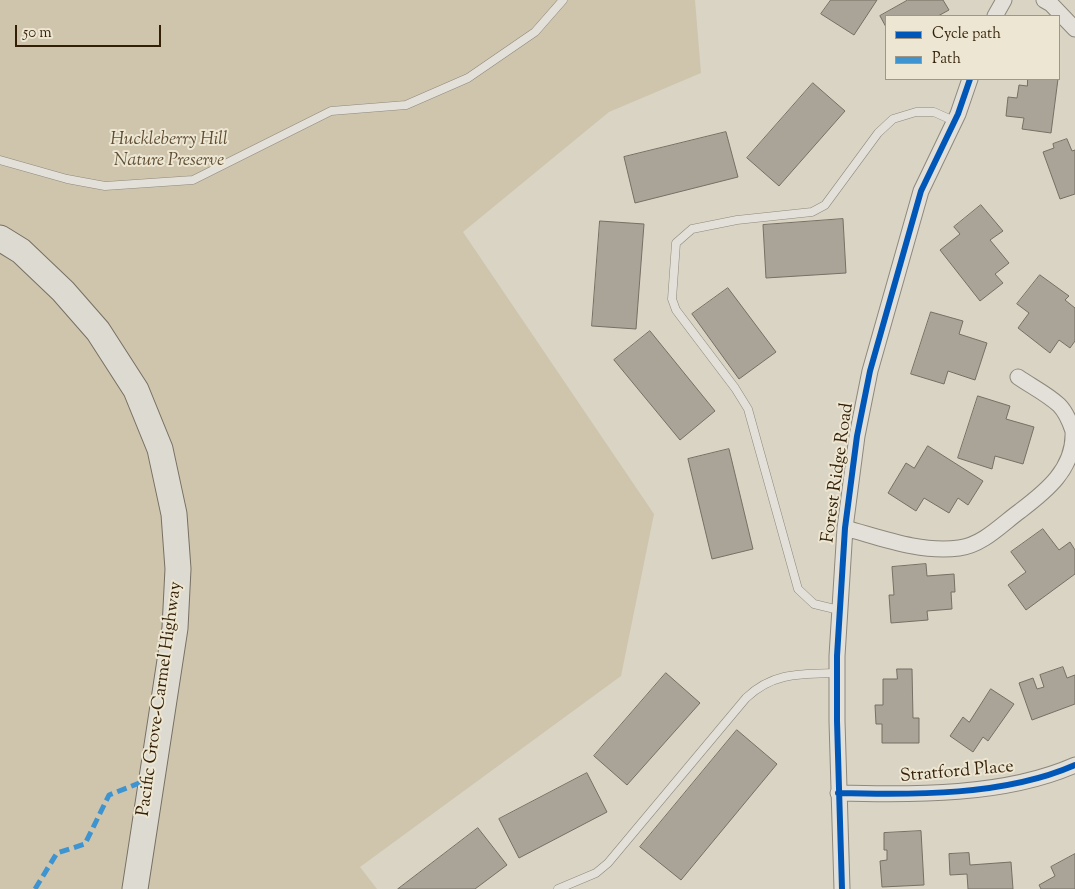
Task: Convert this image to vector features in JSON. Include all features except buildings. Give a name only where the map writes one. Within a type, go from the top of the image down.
[{"type":"main road","name":"Pacific Grove-Carmel Highway","points":[[0,238],[21,251],[63,291],[98,331],[136,390],[160,449],[174,514],[178,569],[175,628],[135,889]]},
{"type":"street","points":[[996,15],[1004,0]]},
{"type":"street","points":[[1044,0],[1051,4],[1075,29]]},
{"type":"street","name":"Forest Ridge Road","points":[[842,889],[838,793],[837,673],[839,610],[844,528],[857,436],[870,372],[921,191],[954,121],[970,80]]},
{"type":"street","points":[[844,528],[928,549],[962,548],[988,535],[1049,489],[1066,472],[1071,463],[1075,445],[1074,436],[1068,419],[1058,405],[1018,377]]},
{"type":"street","name":"Stratford Place","points":[[838,793],[940,793],[993,787],[1033,780],[1075,765]]},
{"type":"lane","points":[[0,160],[67,179],[106,186],[193,180],[331,111],[406,106],[468,78],[535,32],[563,0]]},
{"type":"lane","points":[[839,610],[814,604],[798,589],[748,409],[735,388],[676,310],[672,299],[676,243],[692,228],[737,220],[812,212],[825,205],[878,133],[893,119],[916,112],[934,112],[954,121]]},
{"type":"lane","points":[[558,889],[596,873],[608,863],[756,688],[785,676],[837,673]]},
{"type":"green space","name":"Huckleberry Hill Nature Preserve","points":[[0,0],[695,0],[701,73],[609,112],[463,232],[654,514],[621,676],[360,867],[377,889],[0,889]]},
{"type":"marked path","points":[[35,889],[57,853],[85,844],[109,795],[152,778]]},
{"type":"cycle path","points":[[842,889],[837,656],[845,528],[857,436],[870,371],[921,191],[958,114],[970,80]]},
{"type":"cycle path","points":[[838,793],[897,794],[989,788],[1019,783],[1075,765]]}]
